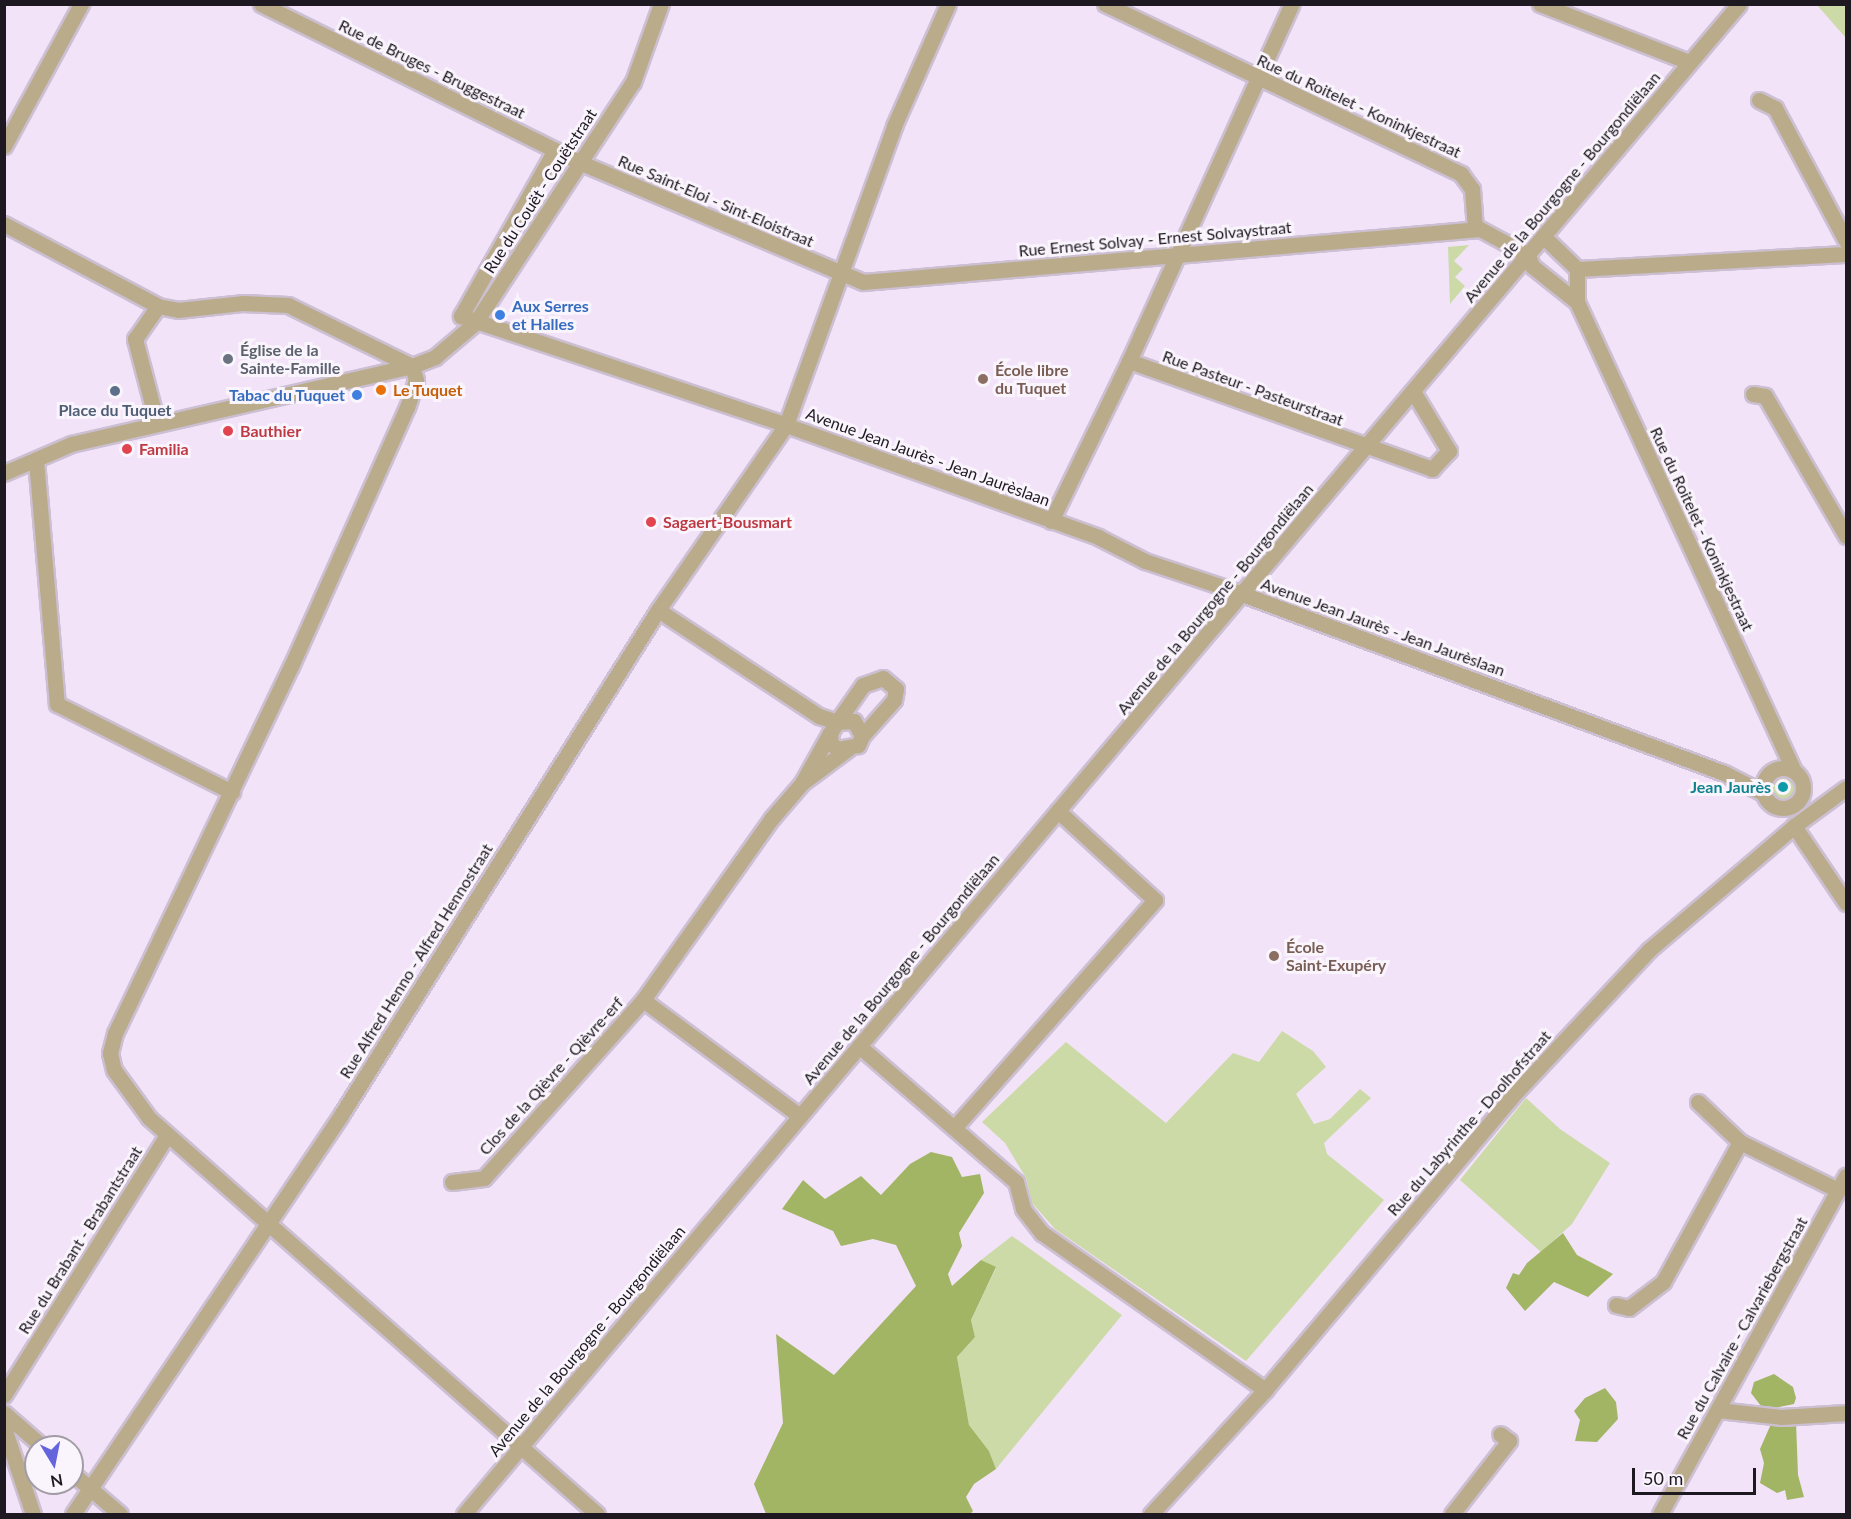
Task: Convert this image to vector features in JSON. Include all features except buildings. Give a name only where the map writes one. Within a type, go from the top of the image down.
[{"type":"street","points":[[4,146],[81,4]]},
{"type":"street","name":"Rue de Bruges - Bruggestraat","points":[[261,4],[579,162]]},
{"type":"street","name":"Rue du Couët - Couëtstraat","points":[[4,473],[71,444],[412,366],[435,357],[475,323],[633,82],[661,4]]},
{"type":"street","name":"Rue Alfred Henno - Alfred Hennostraat","points":[[73,1515],[270,1223],[658,610],[786,425],[894,126],[948,4]]},
{"type":"street","name":"Rue du Roitelet - Koninkjestraat","points":[[1105,4],[1461,174],[1472,189],[1475,229],[1491,232],[1528,255],[1532,266],[1577,302]]},
{"type":"street","points":[[1051,521],[1129,361],[1292,4]]},
{"type":"street","points":[[1540,4],[1689,62]]},
{"type":"street","name":"Avenue de la Bourgogne - Bourgondiëlaan","points":[[464,1515],[1058,811],[1165,689],[1241,593],[1414,393],[1739,4]]},
{"type":"street","points":[[1759,100],[1775,108],[1846,241]]},
{"type":"street","points":[[475,323],[461,316],[466,302],[555,150]]},
{"type":"street","name":"Rue Saint-Eloi - Sint-Eloistraat","points":[[579,162],[840,273]]},
{"type":"street","points":[[4,224],[158,306],[178,310],[242,303],[288,305],[412,366],[416,380],[407,407],[232,792],[115,1033],[110,1053],[114,1070],[127,1089],[167,1135],[270,1223],[597,1515]]},
{"type":"street","name":"Rue Ernest Solvay - Ernest Solvaystraat","points":[[840,273],[863,282],[1475,229]]},
{"type":"street","points":[[1543,236],[1577,269],[1846,254]]},
{"type":"street","name":"Rue du Roitelet - Koninkjestraat","points":[[1577,269],[1577,302],[1794,771]]},
{"type":"street","points":[[157,423],[135,339],[158,306]]},
{"type":"street","name":"Avenue Jean Jaurès - Jean Jaurèslaan","points":[[475,323],[786,425],[1098,537],[1145,561],[1241,593],[1724,773],[1763,793]]},
{"type":"street","name":"Rue Pasteur - Pasteurstraat","points":[[1129,361],[1365,448]]},
{"type":"street","points":[[1365,448],[1432,469],[1449,451],[1414,393]]},
{"type":"street","points":[[1753,394],[1765,396],[1846,536]]},
{"type":"street","points":[[36,460],[57,704],[232,792]]},
{"type":"street","points":[[658,610],[819,716],[833,728]]},
{"type":"street","name":"Clos de la Qièvre - Qièvre-erf","points":[[452,1182],[484,1178],[643,1000],[772,818],[802,783],[833,728],[863,685],[883,678],[896,689],[894,700],[861,736],[858,745],[848,749],[802,783]]},
{"type":"street","points":[[833,728],[854,721],[861,736]]},
{"type":"street","points":[[833,728],[831,744],[848,749]]},
{"type":"street","points":[[1796,826],[1798,802],[1804,786],[1794,771],[1783,767],[1771,771],[1764,781],[1763,793],[1796,826],[1846,903]]},
{"type":"street","name":"Rue du Labyrinthe - Doolhofstraat","points":[[1150,1515],[1265,1390],[1518,1090],[1649,950],[1796,826],[1846,788]]},
{"type":"street","points":[[1778,808],[1798,802]]},
{"type":"street","points":[[954,1128],[1155,900],[1058,811]]},
{"type":"street","name":"Clos de la Qièvre - Qièvre-erf","points":[[643,1000],[801,1116]]},
{"type":"street","points":[[859,1046],[1016,1182],[1023,1209],[1042,1233],[1265,1390]]},
{"type":"street","points":[[1698,1101],[1740,1142],[1838,1190]]},
{"type":"street","name":"Rue du Brabant - Brabantstraat","points":[[4,1395],[167,1135]]},
{"type":"street","points":[[1616,1305],[1629,1308],[1663,1282],[1740,1142]]},
{"type":"street","name":"Rue du Calvaire - Calvariebergstraat","points":[[1660,1515],[1846,1176]]},
{"type":"street","points":[[1718,1410],[1781,1417],[1846,1413]]},
{"type":"street","points":[[4,1413],[29,1435]]},
{"type":"street","points":[[4,1428],[33,1515]]},
{"type":"street","points":[[1452,1515],[1509,1441],[1500,1434]]},
{"type":"street","points":[[84,1484],[120,1515]]},
{"type":"green space","points":[[1817,5],[1846,5],[1846,38]]},
{"type":"green space","points":[[1469,245],[1454,261],[1463,269],[1455,277],[1465,286],[1450,304],[1448,247]]},
{"type":"green space","points":[[1783,776],[1791,780],[1795,788],[1791,796],[1783,800],[1775,796],[1771,788],[1775,780]]},
{"type":"green space","points":[[1282,1031],[1313,1051],[1326,1067],[1296,1094],[1314,1124],[1330,1119],[1360,1089],[1371,1098],[1324,1143],[1327,1154],[1384,1200],[1246,1361],[1055,1229],[1032,1203],[1026,1178],[1005,1143],[982,1122],[1066,1042],[1166,1123],[1233,1053],[1259,1062]]},
{"type":"green space","points":[[1526,1098],[1560,1129],[1610,1163],[1572,1224],[1541,1252],[1460,1180]]},
{"type":"green space","points":[[931,1152],[952,1157],[962,1177],[980,1174],[984,1193],[959,1233],[962,1246],[948,1274],[952,1286],[981,1260],[996,1267],[971,1320],[975,1337],[957,1357],[969,1425],[989,1451],[996,1469],[974,1484],[966,1497],[973,1511],[970,1514],[766,1514],[754,1484],[783,1423],[776,1334],[834,1375],[916,1286],[896,1245],[873,1239],[841,1246],[833,1231],[782,1209],[803,1180],[825,1199],[861,1176],[881,1195],[910,1164]]},
{"type":"green space","points":[[1563,1233],[1577,1255],[1613,1274],[1588,1297],[1554,1282],[1525,1311],[1506,1288],[1513,1273],[1519,1275],[1527,1263]]},
{"type":"green space","points":[[1012,1236],[1122,1315],[996,1469],[989,1451],[969,1425],[957,1357],[975,1337],[971,1320],[996,1268],[981,1260]]},
{"type":"green space","points":[[1774,1374],[1793,1387],[1796,1398],[1794,1404],[1764,1410],[1751,1393],[1754,1382]]},
{"type":"green space","points":[[1605,1388],[1616,1402],[1618,1419],[1597,1442],[1575,1441],[1580,1420],[1574,1411],[1585,1398]]},
{"type":"green space","points":[[1796,1422],[1798,1475],[1804,1497],[1787,1500],[1785,1490],[1777,1493],[1760,1483],[1764,1463],[1760,1449],[1771,1424]]},
{"type":"place","name":"Aux Serres et Halles","points":[[500,315]]},
{"type":"place","name":"Église de la Sainte-Famille","points":[[228,359]]},
{"type":"place","name":"École libre du Tuquet","points":[[983,379]]},
{"type":"place","name":"Le Tuquet","points":[[381,390]]},
{"type":"place","name":"Place du Tuquet","points":[[115,391]]},
{"type":"place","name":"Tabac du Tuquet","points":[[357,395]]},
{"type":"place","name":"Bauthier","points":[[228,431]]},
{"type":"place","name":"Familia","points":[[127,449]]},
{"type":"place","name":"Sagaert-Bousmart","points":[[651,522]]},
{"type":"place","name":"Jean Jaurès","points":[[1783,787]]},
{"type":"place","name":"École Saint-Exupéry","points":[[1274,956]]}]
